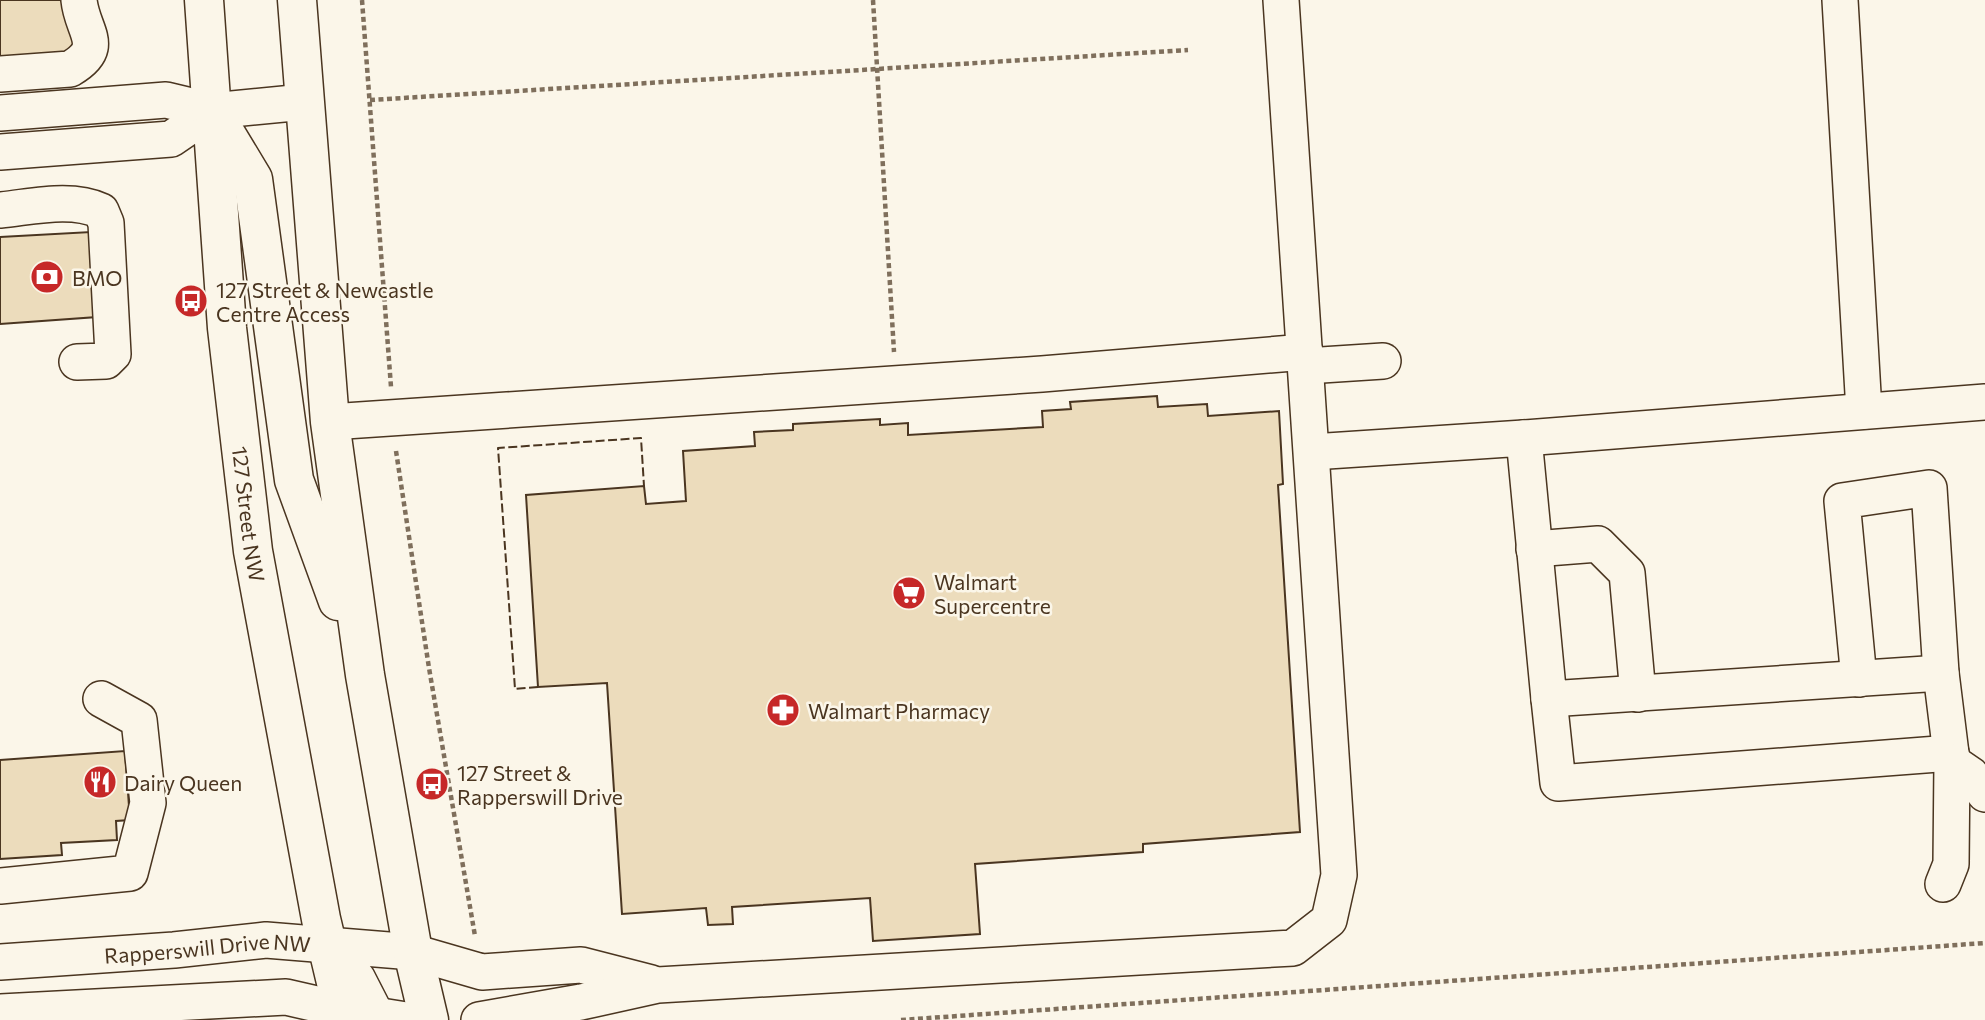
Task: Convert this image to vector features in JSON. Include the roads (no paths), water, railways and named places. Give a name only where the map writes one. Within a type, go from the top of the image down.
[{"type":"main road","name":"127 Street NW","points":[[204,0],[227,328],[253,551],[327,943]]},
{"type":"main road","points":[[297,0],[330,422],[365,675],[413,952],[429,1020]]},
{"type":"main road","points":[[212,111],[253,179],[294,480],[365,675]]},
{"type":"main road","points":[[327,943],[356,979],[369,1017]]},
{"type":"street","points":[[0,74],[70,69],[80,63],[90,53],[92,43],[80,13],[79,0]]},
{"type":"street","points":[[479,1020],[658,985],[1293,948],[1329,920],[1339,874],[1281,0]]},
{"type":"street","points":[[1840,0],[1864,411]]},
{"type":"street","points":[[0,113],[166,100],[212,111],[303,102]]},
{"type":"street","points":[[0,152],[171,139],[212,111]]},
{"type":"street","points":[[0,210],[74,204],[101,211],[106,223],[113,354],[106,361],[77,362]]},
{"type":"street","points":[[330,422],[1305,359],[1384,361]]},
{"type":"street","points":[[1312,453],[1985,402]]},
{"type":"street","points":[[1524,438],[1558,783],[1951,757],[1971,775],[1985,794]]},
{"type":"street","points":[[1859,679],[1842,501],[1929,488],[1941,673],[1951,757],[1951,864],[1943,884]]},
{"type":"street","points":[[1534,549],[1598,544],[1627,573],[1638,694]]},
{"type":"street","points":[[1549,699],[1941,673]]},
{"type":"street","points":[[0,886],[130,873],[148,803],[139,720],[101,699]]},
{"type":"street","name":"Rapperswill Drive NW","points":[[0,962],[174,950],[265,940],[413,952],[482,972],[581,965],[658,985]]},
{"type":"street","points":[[0,1012],[286,997],[369,1017]]},
{"type":"place","name":"BMO","points":[[47,277]]},
{"type":"place","name":"127 Street & Newcastle Centre Access","points":[[191,301]]},
{"type":"place","name":"Walmart Supercentre","points":[[909,593]]},
{"type":"place","name":"Walmart Pharmacy","points":[[783,710]]},
{"type":"place","name":"Dairy Queen","points":[[100,782]]},
{"type":"place","name":"127 Street & Rapperswill Drive","points":[[432,784]]}]
